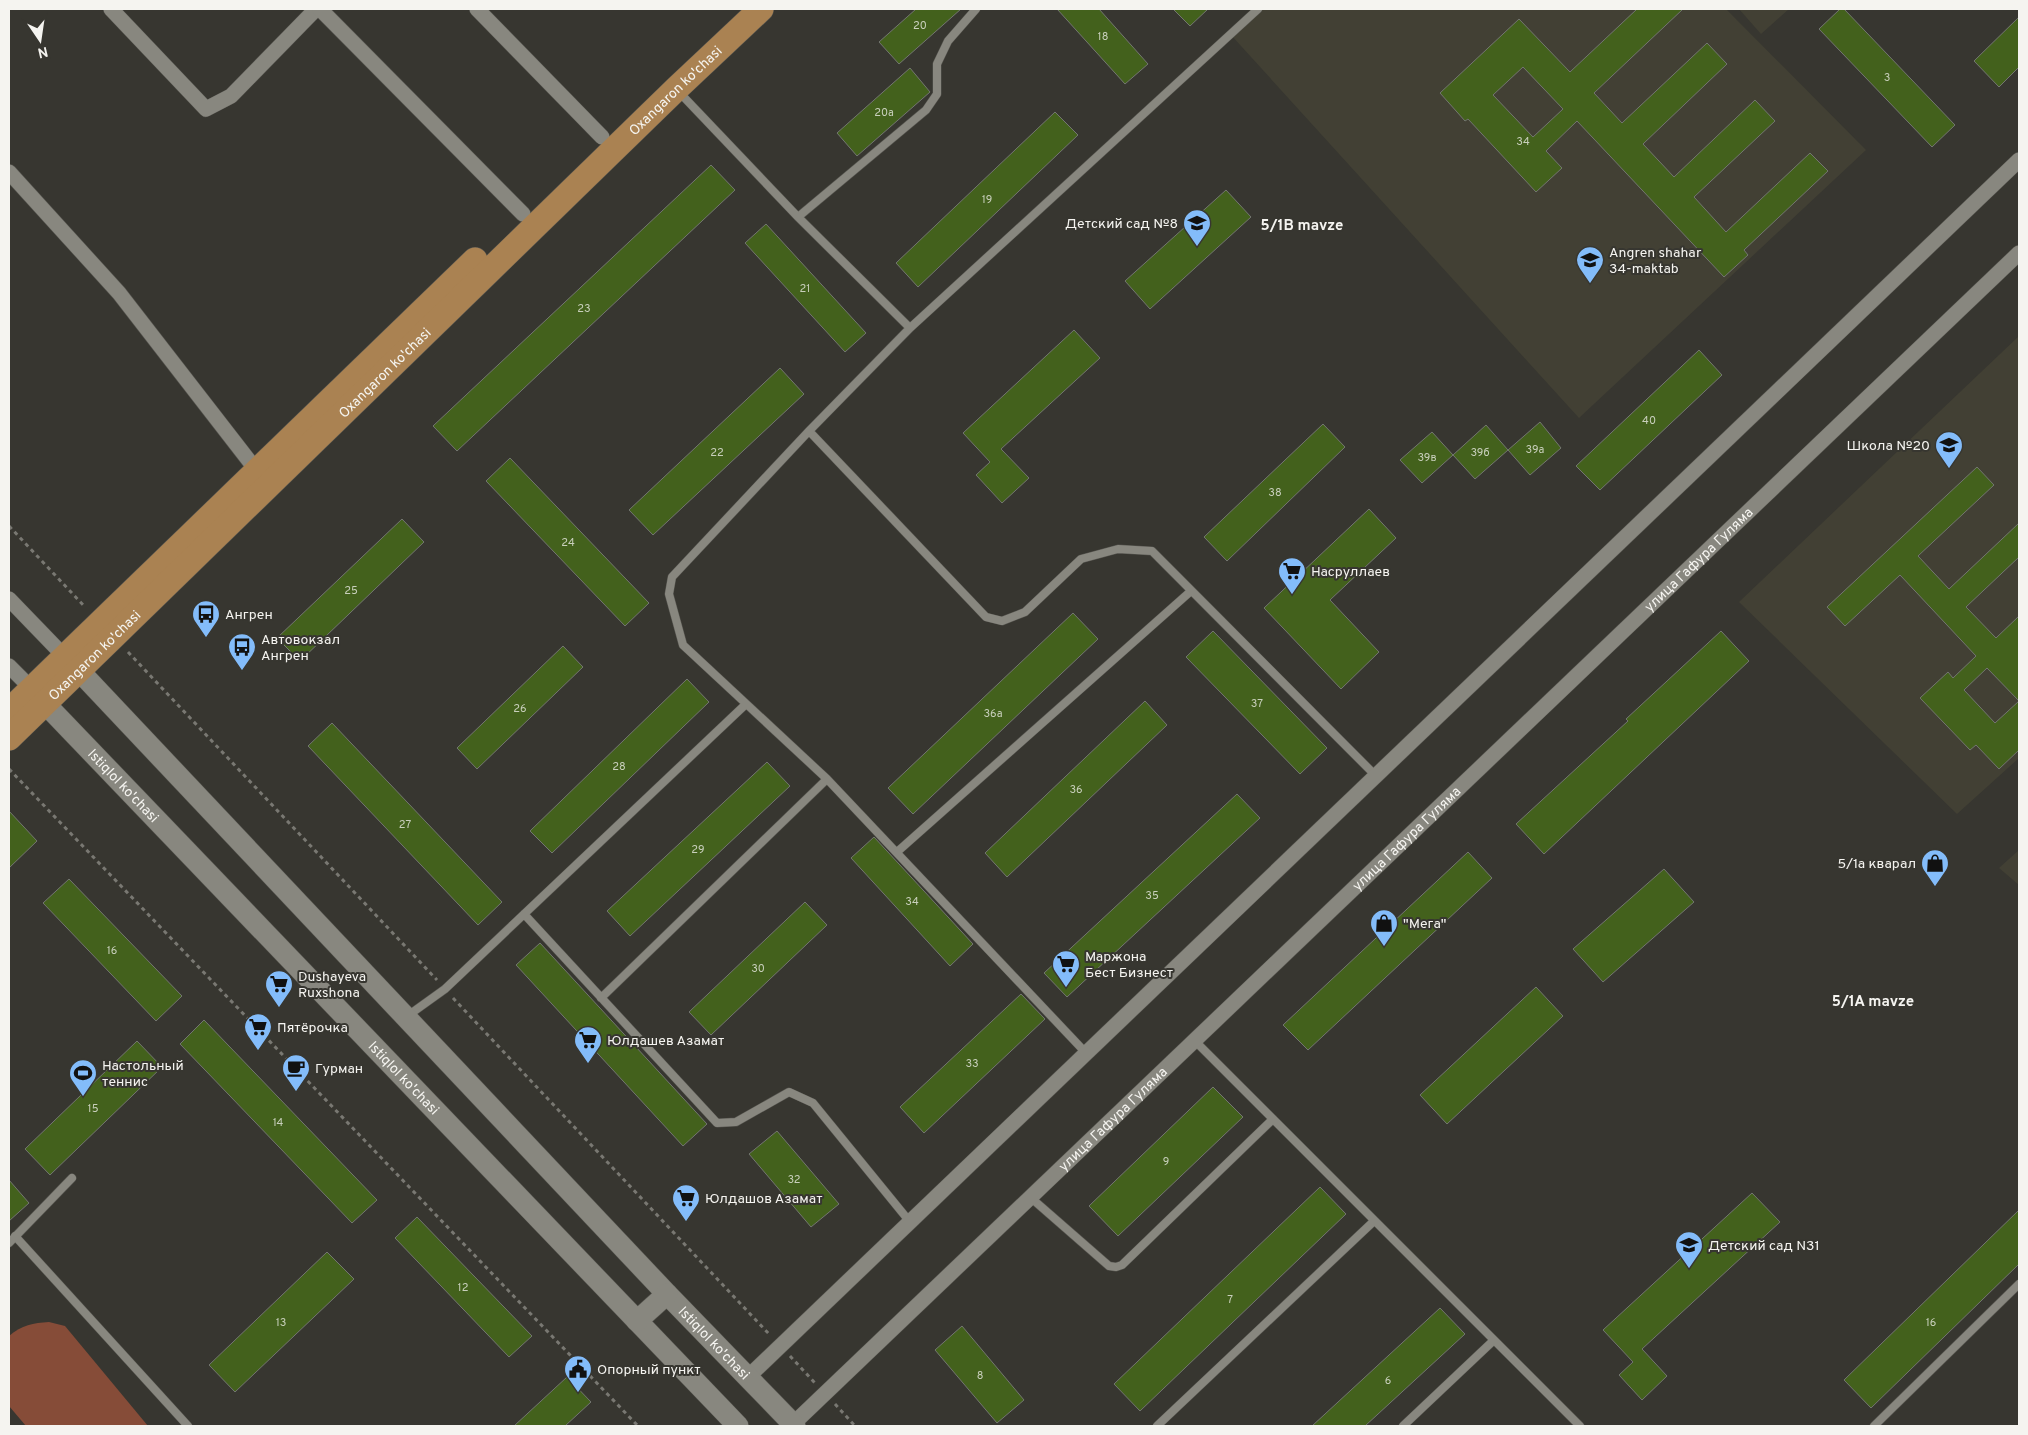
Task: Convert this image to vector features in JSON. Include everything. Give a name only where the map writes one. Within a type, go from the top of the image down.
[{"type":"highway","name":"Oxangaron ko'chasi","points":[[9,738],[38,696],[670,83],[736,9]]},
{"type":"highway","name":"Oxangaron ko'chasi","points":[[106,630],[257,471],[602,137],[761,9]]},
{"type":"highway","name":"Oxangaron ko'chasi","points":[[9,711],[38,696]]},
{"type":"main road","name":"Istiqlol ko'chasi","points":[[71,663],[794,1425]]},
{"type":"main road","name":"Istiqlol ko'chasi","points":[[38,696],[738,1426]]},
{"type":"main road","points":[[637,1321],[668,1294]]},
{"type":"street","points":[[111,9],[206,109],[231,96],[316,9]]},
{"type":"street","points":[[320,9],[523,214]]},
{"type":"street","points":[[477,9],[602,137]]},
{"type":"street","points":[[748,1377],[2019,160]]},
{"type":"street","points":[[9,172],[120,293],[257,471]]},
{"type":"street","name":"улица Гафура Гуляма","points":[[794,1425],[824,1394],[2019,252]]},
{"type":"street","name":"Istiqlol ko'chasi","points":[[9,599],[71,663]]},
{"type":"street","name":"Istiqlol ko'chasi","points":[[9,666],[38,696]]},
{"type":"lane","points":[[798,217],[926,110],[937,94],[937,64],[948,41],[976,9]]},
{"type":"lane","points":[[1086,1053],[827,779],[683,645],[669,594],[672,577],[809,431],[910,328],[1258,9]]},
{"type":"lane","points":[[670,83],[798,217],[910,328]]},
{"type":"lane","points":[[809,431],[986,617],[1002,621],[1025,612],[1081,559],[1118,549],[1152,551],[1376,776]]},
{"type":"lane","points":[[897,852],[1192,591]]},
{"type":"lane","points":[[406,1017],[445,989],[746,704]]},
{"type":"lane","points":[[601,998],[827,779]]},
{"type":"lane","points":[[524,914],[717,1122],[736,1122],[789,1092],[813,1104],[910,1222]]},
{"type":"lane","points":[[1194,1040],[1580,1426]]},
{"type":"lane","points":[[1030,1197],[1109,1266],[1116,1267],[1122,1265],[1273,1119]]},
{"type":"lane","points":[[9,1243],[72,1178]]},
{"type":"lane","points":[[1157,1426],[1374,1221]]},
{"type":"lane","points":[[15,1236],[188,1426]]},
{"type":"lane","points":[[1874,1426],[2019,1284]]},
{"type":"lane","points":[[1403,1426],[1494,1340]]},
{"type":"path","points":[[9,526],[855,1426]]},
{"type":"path","points":[[9,769],[638,1426]]},
{"type":"shaded area","name":"Angren shahar 34-maktab","points":[[1259,9],[1726,9],[1866,150],[1579,418],[1231,35]]},
{"type":"shaded area","points":[[1739,9],[1789,9],[1761,34]]},
{"type":"shaded area","name":"Школа №20","points":[[2019,336],[2019,758],[1957,814],[1739,602]]},
{"type":"shaded area","points":[[2019,850],[2019,885],[1999,868]]},
{"type":"shaded area","points":[[49,1322],[65,1326],[148,1426],[26,1426],[9,1406],[9,1336],[18,1329],[28,1325]]},
{"type":"building","points":[[916,9],[961,9],[899,64],[879,42]]},
{"type":"building","points":[[1057,9],[1099,9],[1148,64],[1125,84]]},
{"type":"building","points":[[1173,9],[1208,9],[1190,26]]},
{"type":"building","points":[[1637,9],[1683,9],[1594,93],[1622,123],[1707,43],[1727,64],[1643,144],[1674,177],[1755,100],[1775,121],[1694,197],[1726,232],[1810,153],[1828,171],[1744,250],[1748,255],[1724,277],[1577,121],[1546,151],[1562,168],[1536,192],[1468,119],[1465,121],[1440,93],[1519,19],[1570,72]],"holes":[[[1523,67],[1563,109],[1533,137],[1493,95]]]},
{"type":"building","points":[[1840,9],[1844,9],[1955,125],[1932,147],[1819,29]]},
{"type":"building","points":[[2019,17],[2019,67],[1999,87],[1974,61]]},
{"type":"building","points":[[910,68],[930,92],[857,156],[837,133]]},
{"type":"building","points":[[1055,112],[1078,135],[918,287],[896,263]]},
{"type":"building","points":[[711,165],[735,190],[457,451],[433,426]]},
{"type":"building","points":[[1226,190],[1251,217],[1150,309],[1125,281]]},
{"type":"building","points":[[766,224],[866,333],[845,352],[745,243]]},
{"type":"building","points":[[1074,330],[1100,358],[1001,449],[1029,478],[1002,503],[976,475],[990,462],[963,433]]},
{"type":"building","points":[[1699,350],[1722,375],[1600,490],[1576,466]]},
{"type":"building","points":[[780,368],[804,394],[653,535],[629,510]]},
{"type":"building","points":[[1540,422],[1561,448],[1530,475],[1508,450]]},
{"type":"building","points":[[1323,424],[1345,447],[1227,561],[1204,537]]},
{"type":"building","points":[[1486,425],[1508,450],[1475,479],[1453,455]]},
{"type":"building","points":[[1432,432],[1453,455],[1422,483],[1400,460]]},
{"type":"building","points":[[510,458],[649,603],[625,626],[486,481]]},
{"type":"building","points":[[1977,467],[1994,485],[1918,556],[1949,589],[2019,523],[2019,557],[1966,607],[1996,638],[2019,616],[2019,701],[2019,750],[1999,769],[1976,745],[1970,750],[1920,698],[1948,672],[1953,678],[1976,656],[1900,575],[1845,626],[1827,607]],"holes":[[[1987,668],[2019,701],[1995,723],[1964,690]]]},
{"type":"building","points":[[1369,509],[1396,538],[1330,600],[1379,652],[1341,689],[1264,608]]},
{"type":"building","points":[[402,519],[424,542],[300,661],[277,638]]},
{"type":"building","points":[[1073,613],[1098,639],[913,814],[888,788]]},
{"type":"building","points":[[1213,631],[1327,748],[1300,774],[1186,657]]},
{"type":"building","points":[[1721,631],[1749,661],[1544,854],[1516,824],[1628,721],[1626,719]]},
{"type":"building","points":[[563,646],[583,667],[477,769],[457,748]]},
{"type":"building","points":[[687,679],[709,702],[552,853],[530,831]]},
{"type":"building","points":[[1145,701],[1167,725],[1007,877],[985,853]]},
{"type":"building","points":[[332,723],[502,902],[478,925],[308,746]]},
{"type":"building","points":[[767,762],[790,786],[630,936],[607,911]]},
{"type":"building","points":[[1237,794],[1260,818],[1067,997],[1044,973]]},
{"type":"building","points":[[9,811],[37,841],[9,868]]},
{"type":"building","points":[[874,837],[973,944],[950,966],[851,858]]},
{"type":"building","points":[[1468,852],[1492,878],[1308,1050],[1283,1025]]},
{"type":"building","points":[[1664,869],[1694,902],[1603,982],[1573,949]]},
{"type":"building","points":[[69,879],[182,996],[156,1021],[43,903]]},
{"type":"building","points":[[805,902],[827,925],[711,1035],[689,1012]]},
{"type":"building","points":[[540,943],[707,1124],[683,1146],[516,965]]},
{"type":"building","points":[[1536,987],[1563,1016],[1447,1124],[1420,1095]]},
{"type":"building","points":[[1021,994],[1045,1019],[924,1133],[900,1107]]},
{"type":"building","points":[[204,1020],[377,1200],[352,1223],[180,1044]]},
{"type":"building","points":[[137,1041],[162,1067],[50,1175],[25,1149]]},
{"type":"building","points":[[1213,1087],[1243,1117],[1118,1236],[1089,1206]]},
{"type":"building","points":[[777,1131],[839,1204],[811,1227],[749,1154]]},
{"type":"building","points":[[9,1180],[29,1203],[9,1221]]},
{"type":"building","points":[[1320,1187],[1346,1214],[1140,1411],[1114,1384]]},
{"type":"building","points":[[1752,1193],[1780,1222],[1642,1349],[1667,1376],[1642,1400],[1619,1375],[1633,1362],[1603,1330]]},
{"type":"building","points":[[2019,1210],[2019,1264],[1871,1408],[1844,1380]]},
{"type":"building","points":[[417,1217],[532,1336],[509,1357],[395,1238]]},
{"type":"building","points":[[327,1252],[354,1279],[235,1392],[209,1365]]},
{"type":"building","points":[[1440,1308],[1465,1334],[1365,1426],[1312,1426]]},
{"type":"building","points":[[962,1326],[1024,1400],[997,1423],[935,1350]]},
{"type":"building","points":[[567,1377],[591,1402],[565,1426],[514,1426]]},
{"type":"place","name":"Детский сад №8","points":[[1197,247]]},
{"type":"place","name":"Angren shahar 34-maktab","points":[[1590,284]]},
{"type":"place","name":"Школа №20","points":[[1949,469]]},
{"type":"place","name":"Насруллаев","points":[[1292,595]]},
{"type":"place","name":"Ангрен","points":[[206,638]]},
{"type":"place","name":"Автовокзал Ангрен","points":[[242,671]]},
{"type":"place","name":"5/1а кварал","points":[[1935,887]]},
{"type":"place","name":"\"Мега\"","points":[[1384,947]]},
{"type":"place","name":"Маржона Бест Бизнест","points":[[1066,988]]},
{"type":"place","name":"Dushayeva Ruxshona","points":[[279,1008]]},
{"type":"place","name":"Пятёрочка","points":[[258,1051]]},
{"type":"place","name":"Юлдашев Азамат","points":[[588,1064]]},
{"type":"place","name":"Гурман","points":[[296,1092]]},
{"type":"place","name":"Настольный теннис","points":[[83,1097]]},
{"type":"place","name":"Юлдашов Азамат","points":[[686,1222]]},
{"type":"place","name":"Детский сад N31","points":[[1689,1269]]},
{"type":"place","name":"Опорный пункт","points":[[578,1393]]},
{"type":"district","name":"5/1B mavze","points":[[1302,225]]},
{"type":"district","name":"5/1A mavze","points":[[1873,1001]]}]
